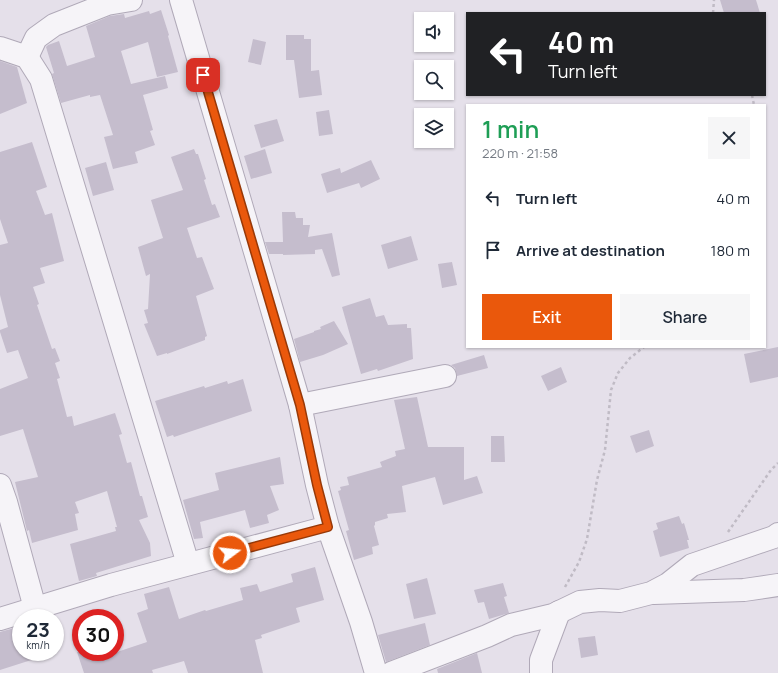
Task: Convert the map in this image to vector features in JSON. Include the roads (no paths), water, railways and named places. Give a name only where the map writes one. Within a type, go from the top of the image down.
[{"type":"street","points":[[27,57],[36,38],[54,25],[107,4],[131,0]]},
{"type":"street","points":[[181,0],[300,405],[317,485],[328,527],[361,622],[376,673]]},
{"type":"street","points":[[0,48],[27,57],[41,79],[188,564]]},
{"type":"street","points":[[300,405],[445,376]]},
{"type":"street","points":[[0,485],[35,608]]},
{"type":"street","points":[[0,619],[188,564],[328,527]]},
{"type":"street","points":[[651,593],[668,584],[692,565],[774,537],[778,534]]},
{"type":"street","points":[[391,673],[487,636],[511,625],[556,614],[590,601],[620,601],[651,593],[744,590],[778,585]]},
{"type":"street","points":[[541,673],[541,660],[556,614]]}]
